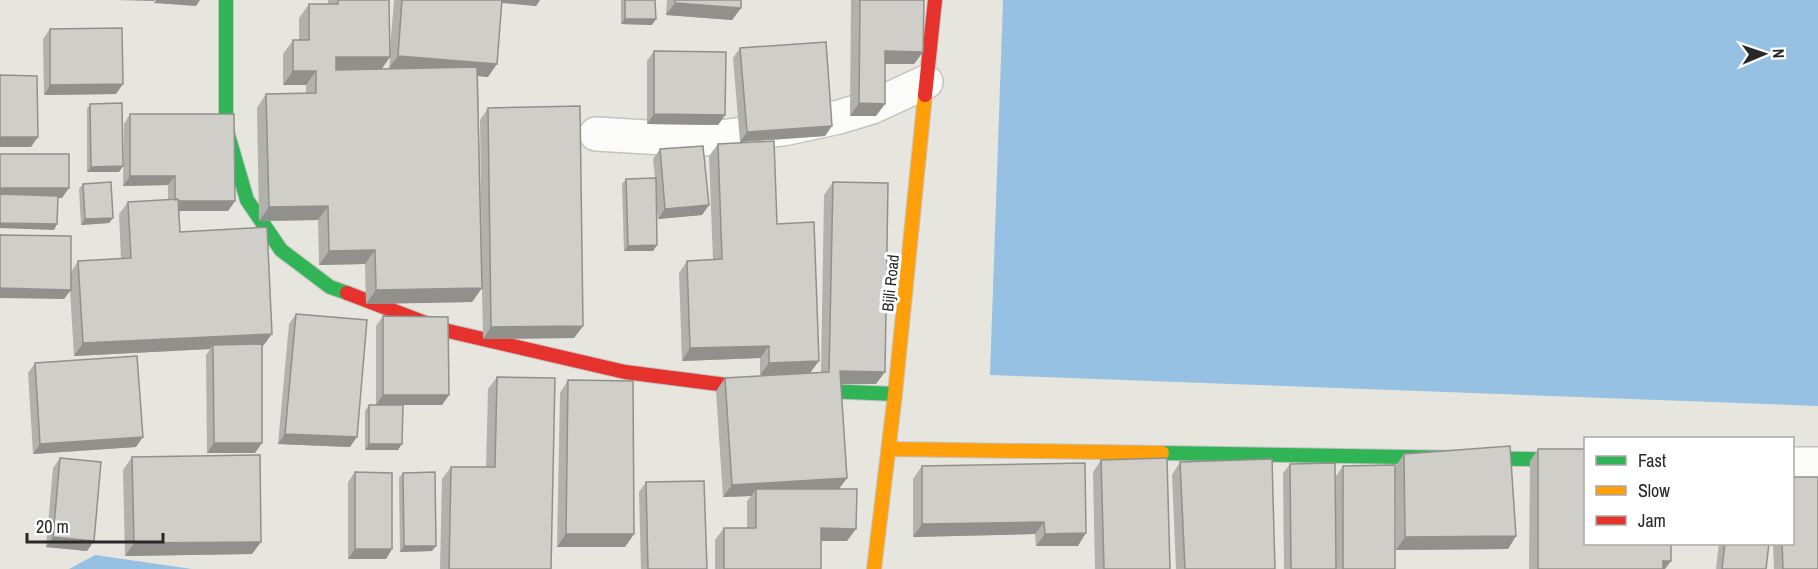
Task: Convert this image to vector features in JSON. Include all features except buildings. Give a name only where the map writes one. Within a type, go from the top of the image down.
[{"type":"street","points":[[225,0],[226,128],[247,200],[281,250],[330,287],[444,330],[625,372],[742,387],[895,394]]},
{"type":"street","name":"Bijli Road","points":[[874,569],[889,450],[935,0]]},
{"type":"street","points":[[596,134],[697,140],[783,129],[872,107],[926,82]]},
{"type":"street","points":[[889,450],[1584,460]]},
{"type":"street","points":[[1794,464],[1818,464]]},
{"type":"water","points":[[1003,0],[1818,0],[1818,406],[990,375]]},
{"type":"water","points":[[95,555],[192,569],[69,569]]},
{"type":"traffic: fast","points":[[226,0],[226,128],[247,200],[281,250],[330,287],[347,293]]},
{"type":"traffic: fast","points":[[779,389],[895,394]]},
{"type":"traffic: fast","points":[[1162,453],[1584,460]]},
{"type":"traffic: slow","points":[[874,569],[895,394],[925,95]]},
{"type":"traffic: slow","points":[[889,449],[1162,453]]},
{"type":"traffic: jam","points":[[925,95],[935,0]]},
{"type":"traffic: jam","points":[[347,293],[444,330],[625,372],[742,387],[779,389]]}]
